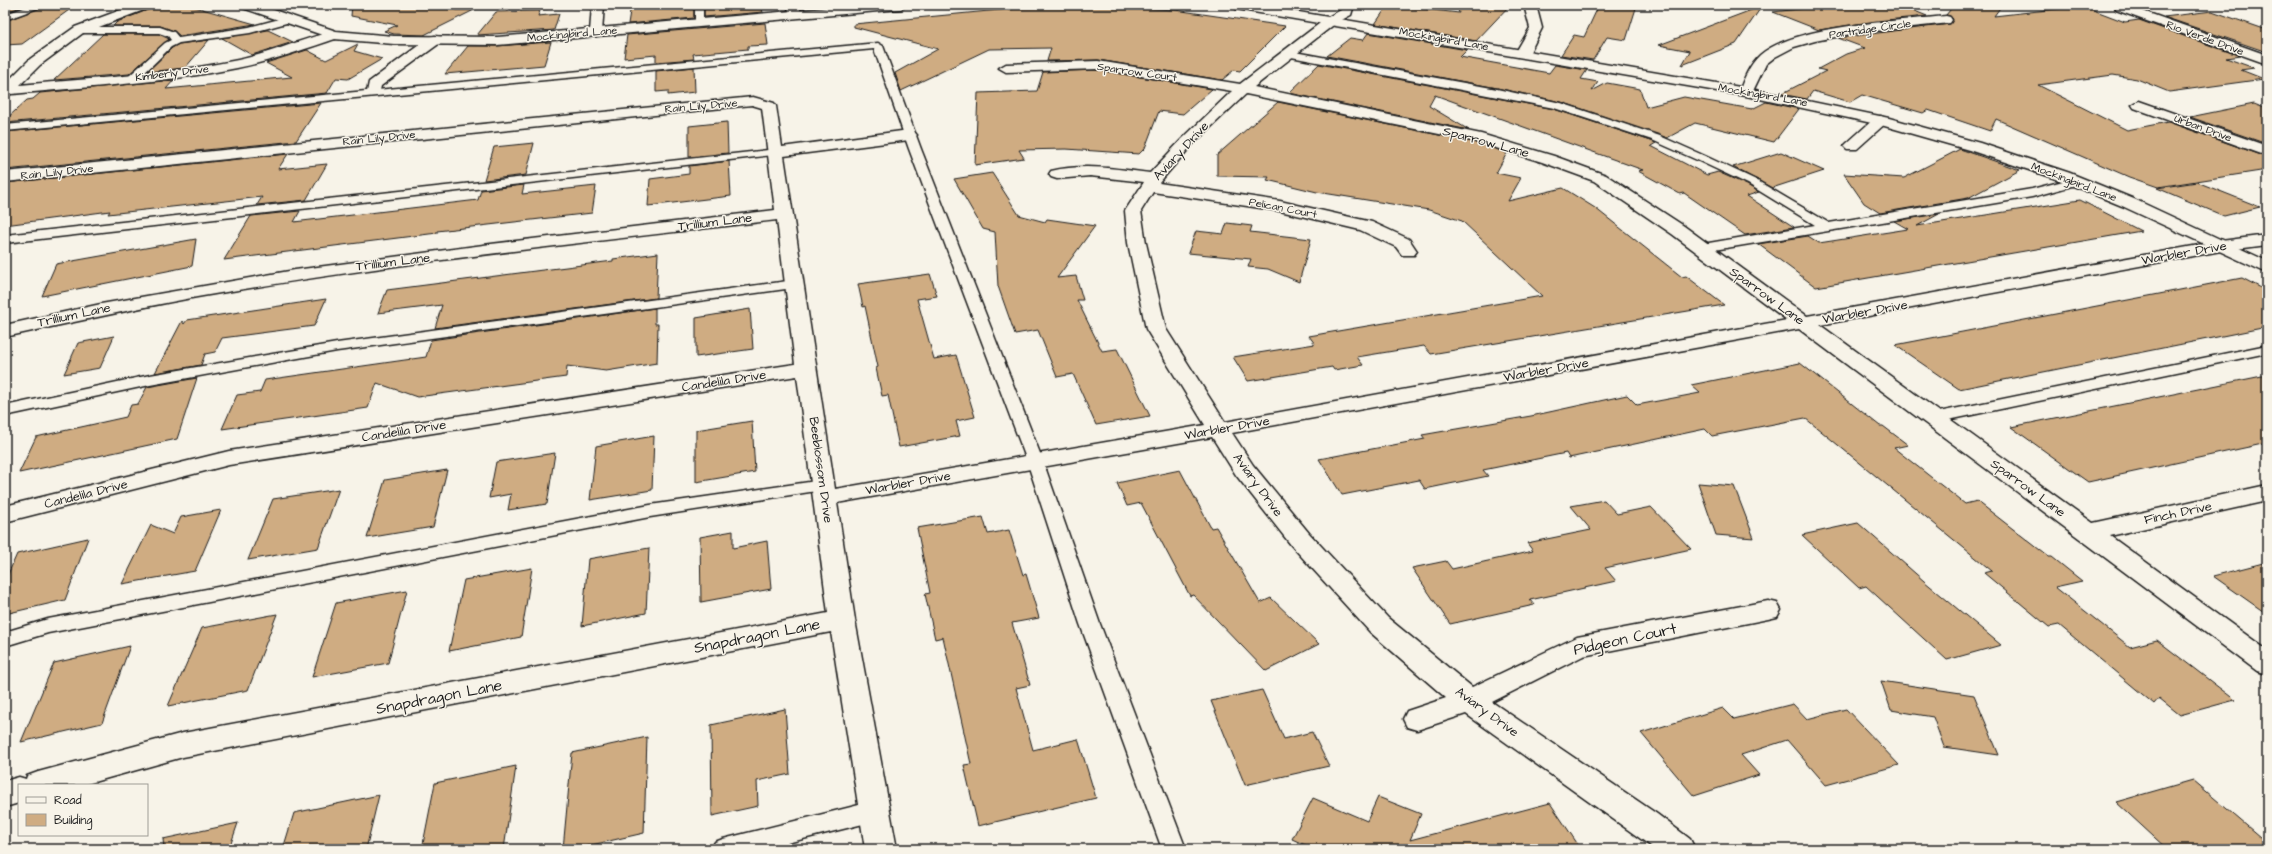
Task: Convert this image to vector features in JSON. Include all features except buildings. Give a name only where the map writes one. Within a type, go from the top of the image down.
[{"type":"street","points":[[6,91],[35,62],[79,30],[145,5]]},
{"type":"street","name":"Mockingbird Lane","points":[[247,5],[334,35],[435,40],[497,41],[700,23],[794,10],[901,5]]},
{"type":"street","points":[[596,32],[598,5]]},
{"type":"street","name":"Mockingbird Lane","points":[[1236,5],[1523,52],[1821,105],[1881,120],[2023,163],[2108,194],[2267,268]]},
{"type":"street","name":"Aviary Drive","points":[[1348,5],[1347,12],[1332,20],[1244,89],[1187,142],[1152,183],[1133,211],[1137,243],[1156,329],[1220,429],[1244,470],[1300,539],[1379,625],[1469,701],[1646,824],[1679,849]]},
{"type":"street","points":[[1523,52],[1536,28],[1530,5]]},
{"type":"street","name":"Rio Verde Drive","points":[[2138,5],[2120,7],[2267,60]]},
{"type":"street","name":"Partridge Circle","points":[[1746,92],[1752,72],[1769,54],[1805,40],[1846,30],[1946,20]]},
{"type":"street","name":"Kimberly Drive","points":[[6,91],[192,72],[239,64],[281,53],[334,35]]},
{"type":"street","points":[[374,92],[374,85],[435,40]]},
{"type":"street","name":"Sparrow Court","points":[[1006,68],[1098,65],[1244,89]]},
{"type":"street","name":"Sparrow Lane","points":[[1244,89],[1476,137],[1548,159],[1600,178],[1702,248],[2267,664]]},
{"type":"street","name":"Beeblossom Drive","points":[[753,101],[769,106],[777,152],[842,620],[881,849]]},
{"type":"street","name":"Rain Lily Drive","points":[[5,177],[753,101]]},
{"type":"street","name":"Urban Drive","points":[[2139,105],[2267,151]]},
{"type":"street","points":[[1852,146],[1881,120]]},
{"type":"street","points":[[777,152],[910,135]]},
{"type":"street","name":"Pelican Court","points":[[1057,174],[1090,171],[1280,206],[1366,226],[1403,243],[1408,251]]},
{"type":"street","name":"Trillium Lane","points":[[5,331],[69,316],[209,289],[361,266],[785,214]]},
{"type":"street","name":"Warbler Drive","points":[[824,491],[1036,462],[2221,246],[2267,240]]},
{"type":"street","name":"Candelila Drive","points":[[5,514],[229,458],[807,368]]},
{"type":"street","name":"Finch Drive","points":[[2088,532],[2267,493]]},
{"type":"street","name":"Pidgeon Court","points":[[1417,718],[1469,701],[1577,647],[1768,610]]},
{"type":"street","name":"Snapdragon Lane","points":[[42,784],[183,745],[842,620]]},
{"type":"street","points":[[5,794],[18,790]]},
{"type":"lane","points":[[5,17],[42,5]]},
{"type":"lane","points":[[456,5],[547,5]]},
{"type":"lane","points":[[699,5],[700,23]]},
{"type":"lane","points":[[133,78],[168,45],[177,41],[222,36],[287,20]]},
{"type":"lane","points":[[79,30],[160,30],[171,34],[177,41]]},
{"type":"lane","points":[[5,128],[374,92],[878,46],[910,135],[1036,462],[1090,624],[1174,849]]},
{"type":"lane","points":[[1289,54],[1497,92],[1557,105],[1656,138],[1701,158],[1752,182],[1825,226]]},
{"type":"lane","points":[[5,239],[563,174],[777,152]]},
{"type":"lane","points":[[1702,248],[1825,226],[2032,193],[2075,182]]},
{"type":"lane","points":[[5,410],[150,380],[337,347],[795,284]]},
{"type":"lane","points":[[1934,418],[2267,349]]},
{"type":"lane","points":[[5,639],[48,626],[650,511],[824,491]]},
{"type":"lane","points":[[723,849],[875,811]]}]
